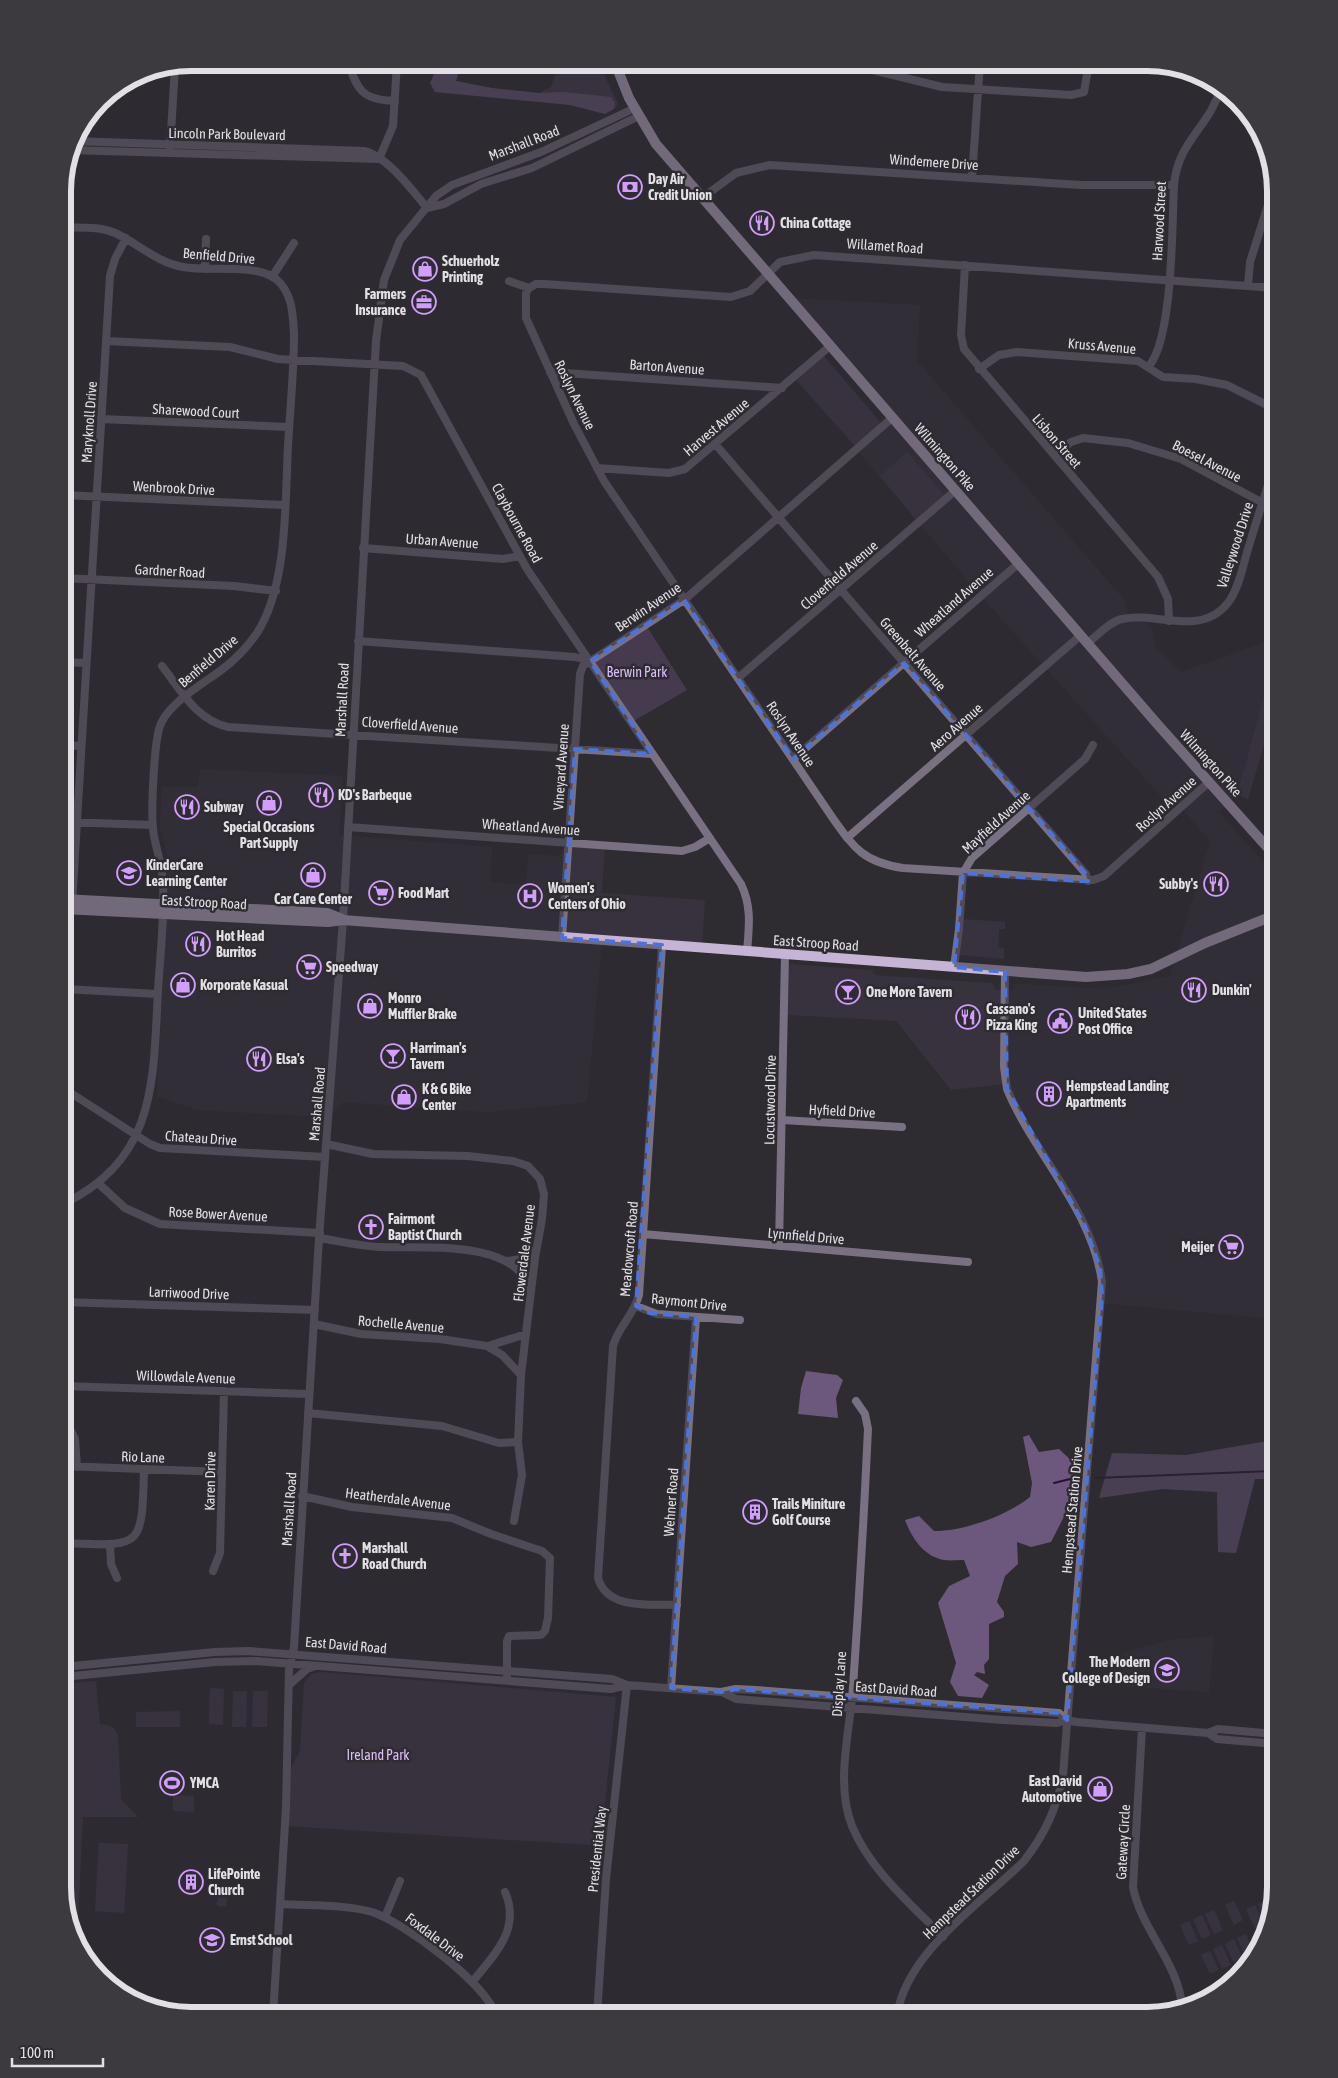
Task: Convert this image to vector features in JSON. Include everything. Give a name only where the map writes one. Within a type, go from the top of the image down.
[{"type":"main road","name":"Wilmington Pike","points":[[619,71],[637,112],[656,144],[892,418],[1267,846]]},
{"type":"main road","name":"East Stroop Road","points":[[72,904],[328,922],[343,920],[662,946],[1086,977],[1137,972],[1158,966],[1205,943],[1267,919]]},
{"type":"street","points":[[351,71],[357,86],[365,95],[377,100],[395,101]]},
{"type":"street","points":[[379,159],[393,126],[397,71]]},
{"type":"street","points":[[170,149],[175,72]]},
{"type":"street","points":[[878,72],[926,84],[978,89],[1078,94],[1084,92],[1088,72]]},
{"type":"street","points":[[972,177],[979,72]]},
{"type":"street","name":"Harwood Street","points":[[1149,366],[1154,360],[1164,330],[1169,280],[1174,185],[1180,155],[1210,112],[1218,94]]},
{"type":"street","name":"Marshall Road","points":[[274,2006],[280,1904],[289,1685],[293,1653],[319,1235],[343,920],[374,364],[381,296],[388,265],[408,228],[436,196],[452,185],[541,152],[637,112]]},
{"type":"street","name":"Marshall Road","points":[[427,208],[444,204],[481,184],[532,168],[637,112]]},
{"type":"street","name":"Lincoln Park Boulevard","points":[[82,142],[170,149]]},
{"type":"street","name":"Lincoln Park Boulevard","points":[[78,150],[350,150],[371,153],[398,175],[427,208]]},
{"type":"street","name":"Windemere Drive","points":[[702,198],[736,173],[770,165],[1081,185],[1174,185]]},
{"type":"street","points":[[1248,285],[1250,262],[1267,208]]},
{"type":"street","name":"Benfield Drive","points":[[71,1199],[98,1183],[124,1154],[144,1118],[152,1086],[162,909],[162,872],[152,825],[158,732],[169,710],[227,665],[250,642],[268,613],[276,591],[281,564],[294,360],[294,320],[290,300],[282,286],[272,277],[252,271],[187,267],[162,261],[126,238],[106,230],[72,228]]},
{"type":"street","name":"Maryknoll Drive","points":[[72,867],[77,823],[110,276],[115,259],[126,238]]},
{"type":"street","points":[[205,269],[206,239]]},
{"type":"street","points":[[272,277],[294,243]]},
{"type":"street","name":"Willamet Road","points":[[509,281],[529,288],[536,284],[544,284],[731,297],[750,292],[780,262],[814,255],[1267,287]]},
{"type":"street","name":"Lisbon Street","points":[[965,265],[961,335],[964,349],[979,369],[1158,577],[1166,592],[1169,621]]},
{"type":"street","name":"Roslyn Avenue","points":[[529,288],[526,293],[526,318],[550,372],[597,468],[611,492],[847,838],[862,854],[878,863],[903,868],[1088,881],[1104,876],[1209,782]]},
{"type":"street","name":"Claybourne Road","points":[[106,341],[230,347],[267,357],[294,360],[403,366],[421,375],[520,556],[741,884],[750,912],[747,952]]},
{"type":"street","name":"Harvest Avenue","points":[[597,468],[677,472],[692,466],[830,346]]},
{"type":"street","name":"Kruss Avenue","points":[[979,369],[999,355],[1017,352],[1138,361],[1149,366],[1162,377],[1196,379],[1227,385],[1240,389],[1267,404]]},
{"type":"street","name":"Barton Avenue","points":[[550,372],[782,388]]},
{"type":"street","name":"Berwin Avenue","points":[[590,661],[684,600],[892,418]]},
{"type":"street","name":"Sharewood Court","points":[[102,419],[289,427]]},
{"type":"street","name":"Boesel Avenue","points":[[1054,455],[1071,442],[1083,438],[1128,443],[1181,459],[1263,502]]},
{"type":"street","name":"Greenbelt Avenue","points":[[716,445],[1086,874],[1088,881]]},
{"type":"street","name":"Cloverfield Avenue","points":[[738,678],[956,490]]},
{"type":"street","name":"Valleywood Drive","points":[[1085,639],[1120,620],[1135,618],[1190,622],[1209,618],[1223,609],[1237,586],[1267,490]]},
{"type":"street","name":"Wenbrook Drive","points":[[72,496],[284,505]]},
{"type":"street","name":"Urban Avenue","points":[[363,548],[503,559],[520,556]]},
{"type":"street","name":"Wheatland Avenue","points":[[793,758],[1019,563]]},
{"type":"street","name":"Gardner Road","points":[[72,579],[234,586],[276,591]]},
{"type":"street","name":"Aero Avenue","points":[[847,838],[966,735],[1085,639]]},
{"type":"street","points":[[358,641],[575,657],[590,661]]},
{"type":"street","name":"Vineyard Avenue","points":[[562,938],[580,674],[584,666],[590,661]]},
{"type":"street","points":[[72,662],[86,663]]},
{"type":"street","name":"Cloverfield Avenue","points":[[162,666],[203,717],[217,724],[652,754]]},
{"type":"street","points":[[72,745],[81,746]]},
{"type":"street","name":"Mayfield Avenue","points":[[954,967],[963,873],[972,858],[1086,759],[1093,745]]},
{"type":"street","points":[[72,823],[152,825]]},
{"type":"street","name":"Wheatland Avenue","points":[[348,827],[682,850],[695,847],[710,838]]},
{"type":"street","name":"Meadowcroft Road","points":[[662,946],[643,1234],[636,1306],[620,1330],[612,1355],[598,1578],[603,1591],[618,1600],[677,1606]]},
{"type":"street","name":"Locustwood Drive","points":[[779,1246],[785,955]]},
{"type":"street","name":"Hempstead Station Drive","points":[[899,2007],[900,1999],[913,1972],[929,1950],[1024,1861],[1045,1831],[1060,1790],[1102,1282],[1096,1252],[1085,1226],[1007,1088],[1004,1067],[1005,972]]},
{"type":"street","points":[[72,989],[158,994]]},
{"type":"street","name":"Chateau Drive","points":[[71,1094],[150,1144],[169,1150],[325,1157]]},
{"type":"street","name":"Hyfield Drive","points":[[782,1120],[902,1127]]},
{"type":"street","name":"Flowerdale Avenue","points":[[326,1144],[373,1154],[490,1157],[513,1160],[528,1166],[540,1179],[544,1194],[521,1375],[518,1442],[522,1475],[514,1521]]},
{"type":"street","name":"Rose Bower Avenue","points":[[98,1183],[125,1208],[160,1224],[319,1235],[378,1247],[464,1250],[508,1262],[525,1278],[530,1296]]},
{"type":"street","name":"Lynnfield Drive","points":[[643,1234],[968,1262]]},
{"type":"street","points":[[508,1262],[526,1258],[537,1248]]},
{"type":"street","name":"Larriwood Drive","points":[[71,1302],[314,1310]]},
{"type":"street","name":"Raymont Drive","points":[[636,1306],[650,1313],[740,1320]]},
{"type":"street","name":"Wehner Road","points":[[671,1688],[696,1318]]},
{"type":"street","name":"Rochelle Avenue","points":[[314,1324],[361,1334],[434,1338],[487,1346],[502,1355],[521,1375]]},
{"type":"street","name":"Rochelle Avenue","points":[[487,1346],[526,1334]]},
{"type":"street","name":"Willowdale Avenue","points":[[71,1386],[309,1394]]},
{"type":"street","name":"Karen Drive","points":[[212,1570],[220,1553],[224,1391]]},
{"type":"street","name":"Display Lane","points":[[856,1401],[865,1414],[868,1429],[845,1784],[852,1824],[866,1852],[877,1868],[943,1937]]},
{"type":"street","points":[[308,1413],[442,1426],[499,1443],[518,1442]]},
{"type":"street","points":[[71,1431],[75,1439],[77,1467]]},
{"type":"street","name":"Rio Lane","points":[[71,1467],[222,1472]]},
{"type":"street","points":[[71,1543],[110,1545],[128,1542],[138,1533],[141,1527],[144,1469]]},
{"type":"street","name":"Heatherdale Avenue","points":[[302,1496],[352,1507],[452,1518],[542,1551],[550,1558],[548,1618],[545,1631],[541,1635],[509,1636],[507,1642],[507,1670]]},
{"type":"street","points":[[110,1545],[111,1564],[118,1578]]},
{"type":"street","name":"East David Road","points":[[71,1666],[215,1652],[293,1653],[612,1679],[627,1685],[721,1692],[736,1689],[1059,1713],[1067,1720]]},
{"type":"street","name":"East David Road","points":[[71,1676],[215,1662],[291,1663],[611,1689],[627,1685]]},
{"type":"street","points":[[289,1685],[307,1669],[318,1665]]},
{"type":"street","points":[[506,1680],[507,1670]]},
{"type":"street","name":"Presidential Way","points":[[598,2006],[606,1879],[627,1685]]},
{"type":"street","name":"East David Road","points":[[721,1692],[736,1699],[851,1708],[1057,1723],[1067,1720],[1208,1733],[1218,1729],[1267,1733]]},
{"type":"street","name":"Gateway Circle","points":[[1142,1728],[1133,1887],[1139,1908],[1176,1979],[1181,2002]]},
{"type":"street","name":"East David Road","points":[[1208,1733],[1217,1739],[1267,1743]]},
{"type":"street","points":[[385,1917],[400,1881]]},
{"type":"street","points":[[473,1981],[500,1948],[509,1930],[511,1912],[505,1892]]},
{"type":"street","name":"Foxdale Drive","points":[[280,1904],[358,1910],[385,1917],[403,1927],[473,1981],[492,2006]]},
{"type":"highlighted area","points":[[684,600],[793,759],[904,663],[1086,874],[1088,881],[963,873],[954,967],[1005,972],[1007,1089],[1085,1226],[1100,1268],[1102,1296],[1067,1720],[1059,1713],[736,1689],[721,1692],[671,1688],[696,1317],[650,1313],[636,1306],[662,945],[562,938],[569,826],[575,749],[652,754],[590,661]]},
{"type":"shaded area","points":[[435,71],[459,71],[456,81],[492,88],[539,93],[563,92],[611,97],[615,103],[614,109],[605,114],[570,105],[435,92],[430,83]]},
{"type":"shaded area","points":[[789,298],[920,305],[917,361],[1126,602],[1127,613],[1151,626],[1156,648],[1181,672],[1267,642],[1267,684],[1237,795],[1219,812],[1267,867],[1267,1318],[1102,1303],[1092,1241],[1006,1084],[951,1090],[896,1021],[787,1015],[788,969],[790,964],[872,970],[875,975],[992,983],[996,990],[1014,990],[1015,986],[1019,984],[1107,989],[1170,976],[1210,841],[1182,808],[1176,813],[981,596],[857,450],[892,418]]},
{"type":"shaded area","points":[[200,769],[343,776],[339,835],[492,847],[490,882],[526,885],[528,854],[560,856],[568,842],[605,845],[602,893],[705,900],[702,949],[602,941],[587,1102],[487,1112],[343,1102],[328,1117],[197,1110],[157,1096],[169,863],[160,827],[162,787],[198,787]]},
{"type":"shaded area","points":[[806,1371],[837,1375],[843,1380],[836,1398],[838,1418],[798,1414],[801,1388]]},
{"type":"shaded area","points":[[1029,1435],[1039,1452],[1059,1449],[1075,1464],[1071,1503],[1051,1542],[1031,1547],[1017,1542],[1018,1564],[1005,1576],[997,1602],[1004,1612],[1004,1617],[989,1624],[989,1659],[984,1665],[985,1674],[977,1672],[974,1675],[989,1685],[982,1698],[958,1696],[950,1682],[956,1663],[938,1603],[949,1586],[970,1576],[964,1560],[944,1560],[930,1555],[924,1550],[915,1540],[905,1520],[919,1516],[934,1531],[946,1530],[985,1521],[1020,1504],[1030,1497],[1032,1483],[1023,1437]]},
{"type":"shaded area","points":[[1267,1441],[1267,1479],[1255,1479],[1236,1553],[1218,1552],[1217,1492],[1162,1489],[1099,1498],[1112,1453],[1186,1455]]},
{"type":"shaded area","name":"The Modern College of Design","points":[[1214,1636],[1209,1692],[1123,1686],[1122,1654],[1168,1640]]},
{"type":"green space","points":[[559,71],[603,71],[618,104],[614,109],[615,103],[539,93],[551,87],[556,73]]},
{"type":"green space","points":[[824,356],[881,423],[856,447],[796,380]]},
{"type":"green space","points":[[907,452],[945,496],[917,521],[880,476]]},
{"type":"green space","name":"Berwin Park","points":[[646,625],[687,690],[632,722],[590,661]]},
{"type":"green space","points":[[1267,684],[1267,735],[1248,799],[1237,795]]},
{"type":"green space","points":[[962,919],[1005,922],[1005,929],[999,929],[998,947],[1004,948],[1004,959],[960,955]]},
{"type":"green space","name":"Ireland Park","points":[[321,1672],[616,1697],[603,1821],[611,1828],[609,1846],[285,1826],[287,1775],[300,1751],[304,1683],[311,1674]]},
{"type":"green space","points":[[96,1681],[100,1724],[111,1727],[118,1736],[121,1799],[138,1817],[83,1817],[78,1926],[71,1887],[71,1683]]},
{"type":"green space","points":[[210,1688],[224,1689],[223,1725],[209,1724]]},
{"type":"green space","points":[[233,1691],[247,1691],[246,1727],[232,1727]]},
{"type":"green space","points":[[253,1691],[268,1691],[267,1727],[252,1727]]},
{"type":"green space","points":[[180,1711],[180,1727],[136,1727],[136,1712]]},
{"type":"green space","points":[[173,1795],[194,1796],[194,1812],[173,1811]]},
{"type":"green space","points":[[99,1843],[128,1844],[124,1913],[95,1911]]},
{"type":"green space","points":[[225,1892],[227,1894],[226,1907],[218,1906],[216,1903],[220,1895]]},
{"type":"green space","points":[[1234,1901],[1243,1920],[1234,1925],[1225,1905]]},
{"type":"green space","points":[[1265,1901],[1263,1916],[1258,1904]]},
{"type":"green space","points":[[1255,1905],[1262,1920],[1260,1927],[1255,1929],[1246,1909]]},
{"type":"green space","points":[[1214,1910],[1223,1930],[1214,1934],[1205,1914]]},
{"type":"green space","points":[[1202,1915],[1211,1935],[1202,1939],[1193,1919]]},
{"type":"green space","points":[[1189,1921],[1198,1941],[1189,1945],[1180,1925]]},
{"type":"green space","points":[[1246,1934],[1251,1946],[1245,1956],[1237,1938]]},
{"type":"green space","points":[[1234,1939],[1243,1959],[1234,1963],[1225,1944]]},
{"type":"green space","points":[[1222,1945],[1231,1965],[1222,1969],[1213,1949]]},
{"type":"green space","points":[[1210,1951],[1219,1970],[1210,1974],[1201,1955]]},
{"type":"waterway","points":[[1095,1478],[1267,1471]]},
{"type":"waterway","points":[[1054,1483],[1078,1477]]},
{"type":"place","name":"Day Air Credit Union","points":[[630,187]]},
{"type":"place","name":"China Cottage","points":[[762,223]]},
{"type":"place","name":"Schuerholz Printing","points":[[425,269]]},
{"type":"place","name":"Farmers Insurance","points":[[424,302]]},
{"type":"place","name":"KD's Barbeque","points":[[321,795]]},
{"type":"place","name":"Special Occasions Part Supply","points":[[269,803]]},
{"type":"place","name":"Subway","points":[[187,807]]},
{"type":"place","name":"KinderCare Learning Center","points":[[129,873]]},
{"type":"place","name":"Car Care Center","points":[[313,875]]},
{"type":"place","name":"Subby's","points":[[1216,884]]},
{"type":"place","name":"Food Mart","points":[[381,893]]},
{"type":"place","name":"Women's Centers of Ohio","points":[[530,896]]},
{"type":"place","name":"Hot Head Burritos","points":[[198,944]]},
{"type":"place","name":"Speedway","points":[[309,967]]},
{"type":"place","name":"Korporate Kasual","points":[[183,985]]},
{"type":"place","name":"Dunkin'","points":[[1194,990]]},
{"type":"place","name":"One More Tavern","points":[[848,992]]},
{"type":"place","name":"Monro Muffler Brake","points":[[370,1006]]},
{"type":"place","name":"Cassano's Pizza King","points":[[968,1017]]},
{"type":"place","name":"United States Post Office","points":[[1060,1021]]},
{"type":"place","name":"Harriman's Tavern","points":[[393,1056]]},
{"type":"place","name":"Elsa's","points":[[259,1059]]},
{"type":"place","name":"Hempstead Landing Apartments","points":[[1049,1094]]},
{"type":"place","name":"K & G Bike Center","points":[[404,1097]]},
{"type":"place","name":"Fairmont Baptist Church","points":[[371,1227]]},
{"type":"place","name":"Meijer","points":[[1231,1247]]},
{"type":"place","name":"Trails Miniture Golf Course","points":[[755,1512]]},
{"type":"place","name":"Marshall Road Church","points":[[345,1556]]},
{"type":"place","name":"The Modern College of Design","points":[[1167,1670]]},
{"type":"place","name":"YMCA","points":[[172,1783]]},
{"type":"place","name":"East David Automotive","points":[[1100,1789]]},
{"type":"place","name":"LifePointe Church","points":[[191,1882]]},
{"type":"place","name":"Ernst School","points":[[212,1940]]}]
